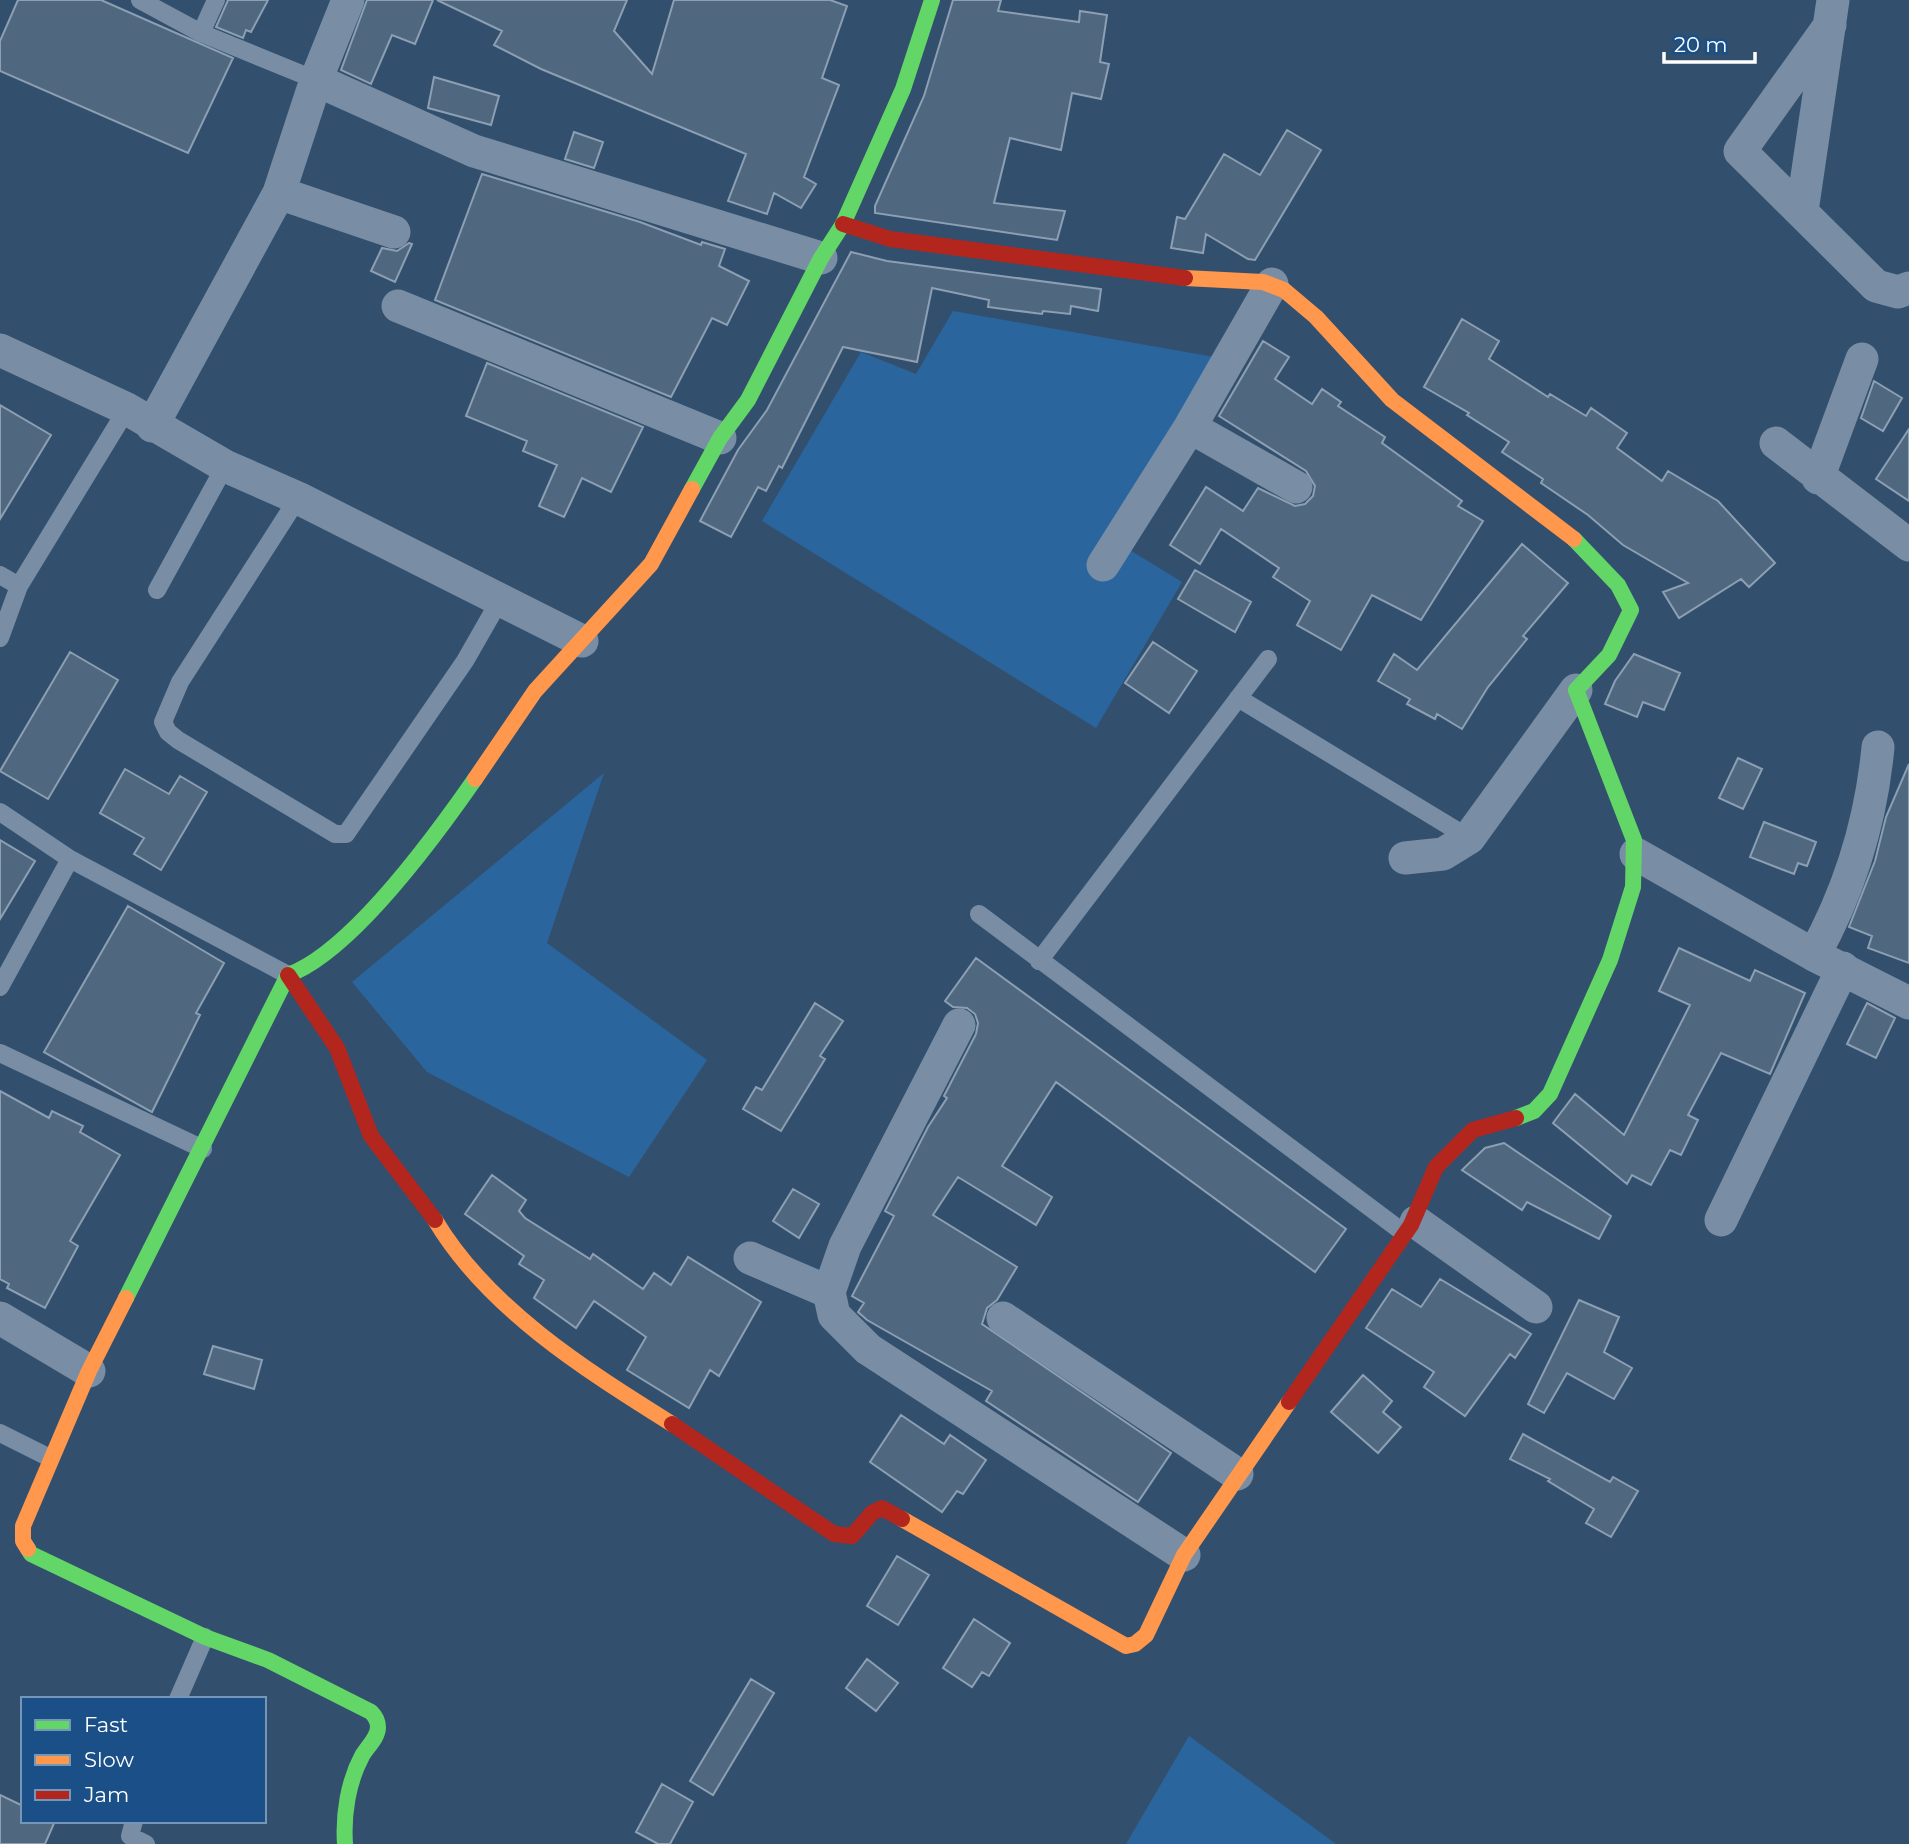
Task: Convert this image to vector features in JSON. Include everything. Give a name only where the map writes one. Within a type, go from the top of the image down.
[{"type":"street","points":[[140,417],[279,193],[316,80],[348,0]]},
{"type":"street","points":[[345,1844],[344,1817],[348,1801],[361,1758],[378,1731],[377,1719],[359,1704],[268,1660],[205,1637],[28,1552],[23,1541],[23,1526],[89,1371],[203,1149],[288,975],[307,968],[331,949],[435,836],[558,662],[582,641],[651,564],[720,438],[748,400],[821,258],[843,224],[903,89],[932,0]]},
{"type":"street","points":[[1832,12],[1740,151],[1876,286],[1898,292],[1909,288]]},
{"type":"street","points":[[1802,211],[1832,12]]},
{"type":"street","points":[[316,80],[474,151],[821,258]]},
{"type":"street","points":[[279,193],[394,232]]},
{"type":"street","points":[[843,224],[889,238],[985,252],[1204,280],[1272,284],[1300,304],[1392,400],[1521,497],[1583,548],[1619,584],[1632,610],[1609,656],[1576,690],[1469,838],[1443,854],[1405,858]]},
{"type":"street","points":[[1103,565],[1189,427],[1272,284]]},
{"type":"street","points":[[398,306],[720,438]]},
{"type":"street","points":[[0,350],[140,417],[225,466],[298,498],[582,641]]},
{"type":"street","points":[[1818,478],[1862,359]]},
{"type":"street","points":[[1189,427],[1296,487]]},
{"type":"street","points":[[1776,443],[1818,478],[1909,545]]},
{"type":"street","points":[[288,975],[337,1048],[372,1136],[471,1273],[581,1367],[725,1457],[827,1530],[849,1538],[872,1513],[883,1508],[1126,1646],[1135,1644],[1146,1635],[1184,1555],[1237,1474],[1410,1227],[1434,1168],[1479,1126],[1520,1118],[1533,1111],[1551,1090],[1606,972],[1630,900],[1636,854],[1620,800],[1576,690]]},
{"type":"street","points":[[1721,1220],[1829,962],[1872,802],[1878,747]]},
{"type":"street","points":[[1636,854],[1829,962],[1909,1003]]},
{"type":"street","points":[[959,1025],[845,1246],[829,1292],[834,1315],[868,1349],[1184,1555]]},
{"type":"street","points":[[1410,1227],[1536,1307]]},
{"type":"street","points":[[750,1258],[829,1292]]},
{"type":"street","points":[[0,1318],[89,1371]]},
{"type":"street","points":[[1003,1318],[1237,1474]]},
{"type":"lane","points":[[140,0],[201,33],[316,80]]},
{"type":"lane","points":[[201,33],[216,0]]},
{"type":"lane","points":[[0,638],[19,586],[140,417]]},
{"type":"lane","points":[[157,590],[225,466]]},
{"type":"lane","points":[[298,498],[180,682],[163,722],[168,732],[177,740],[335,834],[346,834],[465,661],[501,598]]},
{"type":"lane","points":[[0,576],[19,586]]},
{"type":"lane","points":[[1039,961],[1268,659]]},
{"type":"lane","points":[[1238,698],[1469,838]]},
{"type":"lane","points":[[0,812],[70,859],[288,975]]},
{"type":"lane","points":[[0,987],[70,859]]},
{"type":"lane","points":[[979,914],[1039,961],[1410,1227]]},
{"type":"lane","points":[[0,1053],[203,1149]]},
{"type":"lane","points":[[0,1433],[50,1458]]},
{"type":"lane","points":[[179,1697],[205,1637]]},
{"type":"shaded area","points":[[953,311],[1231,360],[1115,541],[1182,582],[1096,728],[762,521],[861,352],[916,374]]},
{"type":"shaded area","points":[[604,773],[547,943],[707,1060],[629,1177],[427,1072],[352,982]]},
{"type":"shaded area","points":[[1189,1736],[1336,1844],[1126,1844]]},
{"type":"building","points":[[18,0],[101,0],[233,58],[188,153],[0,71],[0,41]]},
{"type":"building","points":[[228,0],[268,0],[251,32],[246,30],[243,38],[216,27]]},
{"type":"building","points":[[367,0],[433,0],[415,44],[392,35],[371,84],[341,70]]},
{"type":"building","points":[[437,0],[627,0],[614,31],[652,74],[674,0],[830,0],[847,6],[822,78],[839,85],[804,177],[816,184],[801,208],[774,193],[767,214],[728,201],[746,154],[541,69],[494,45],[502,31]]},
{"type":"building","points":[[953,0],[1001,0],[998,11],[1079,22],[1080,11],[1107,15],[1100,62],[1109,64],[1101,99],[1072,93],[1061,150],[1010,138],[994,203],[1065,211],[1057,240],[875,213],[875,206],[924,96]]},
{"type":"building","points":[[434,77],[499,96],[491,125],[428,108]]},
{"type":"building","points":[[1287,130],[1321,150],[1255,260],[1248,259],[1206,234],[1203,253],[1171,248],[1177,217],[1185,219],[1224,154],[1260,175]]},
{"type":"building","points":[[574,132],[603,142],[594,168],[565,159]]},
{"type":"building","points":[[482,174],[640,222],[701,245],[702,242],[725,249],[719,266],[749,281],[727,325],[712,318],[671,397],[435,300]]},
{"type":"building","points":[[409,243],[412,244],[395,282],[371,271],[382,248],[397,251]]},
{"type":"building","points":[[851,252],[887,261],[1101,289],[1098,311],[1071,306],[1070,314],[1043,311],[1042,314],[988,307],[989,300],[932,288],[917,362],[843,347],[782,468],[779,466],[766,491],[758,487],[731,537],[700,521],[738,450],[767,410]]},
{"type":"building","points":[[1462,319],[1499,341],[1489,359],[1548,397],[1550,394],[1586,416],[1591,408],[1627,433],[1617,448],[1662,481],[1668,471],[1718,501],[1775,563],[1749,587],[1741,579],[1679,618],[1663,592],[1688,583],[1623,545],[1588,515],[1541,483],[1543,479],[1502,452],[1509,442],[1467,415],[1469,413],[1424,387]]},
{"type":"building","points":[[1263,341],[1289,357],[1275,379],[1312,404],[1322,389],[1341,402],[1338,406],[1385,437],[1382,443],[1462,501],[1458,506],[1483,521],[1421,620],[1372,595],[1341,650],[1297,625],[1310,601],[1273,577],[1279,568],[1221,529],[1200,564],[1170,545],[1206,487],[1243,511],[1258,488],[1295,506],[1305,504],[1313,496],[1315,486],[1306,471],[1219,416]]},
{"type":"building","points":[[487,363],[643,427],[611,492],[582,478],[564,517],[539,506],[557,465],[523,451],[527,441],[466,416]]},
{"type":"building","points":[[1874,381],[1902,398],[1883,431],[1861,418]]},
{"type":"building","points":[[0,405],[51,435],[0,519]]},
{"type":"building","points":[[1909,429],[1909,501],[1876,479]]},
{"type":"building","points":[[1522,544],[1568,583],[1523,636],[1527,639],[1488,687],[1462,729],[1437,714],[1435,719],[1407,704],[1410,699],[1378,681],[1394,654],[1417,670]]},
{"type":"building","points":[[1195,570],[1251,602],[1235,632],[1178,599]]},
{"type":"building","points":[[1153,642],[1197,671],[1169,713],[1125,683]]},
{"type":"building","points":[[70,652],[118,680],[48,799],[0,771]]},
{"type":"building","points":[[1634,654],[1680,673],[1664,710],[1643,702],[1637,717],[1605,704],[1615,681]]},
{"type":"building","points":[[1738,758],[1762,769],[1743,809],[1719,798]]},
{"type":"building","points":[[1909,764],[1909,963],[1868,948],[1872,936],[1849,927],[1875,861],[1886,817]]},
{"type":"building","points":[[125,769],[169,794],[180,776],[207,792],[161,870],[134,854],[144,838],[100,813]]},
{"type":"building","points":[[1764,822],[1816,842],[1807,866],[1798,863],[1794,874],[1750,857]]},
{"type":"building","points":[[0,840],[35,861],[0,919]]},
{"type":"building","points":[[128,906],[224,963],[196,1013],[200,1015],[152,1112],[44,1052]]},
{"type":"building","points":[[1679,948],[1750,981],[1755,970],[1805,993],[1770,1074],[1721,1053],[1688,1115],[1698,1120],[1681,1155],[1670,1150],[1651,1185],[1632,1175],[1627,1184],[1553,1123],[1575,1094],[1624,1135],[1690,1005],[1659,991]]},
{"type":"building","points":[[976,958],[1346,1229],[1315,1272],[1056,1082],[1002,1166],[1052,1197],[1036,1225],[958,1177],[933,1215],[1017,1267],[997,1300],[987,1308],[982,1324],[1171,1453],[1138,1502],[986,1401],[992,1391],[867,1320],[858,1312],[864,1303],[852,1296],[894,1216],[885,1211],[928,1127],[947,1098],[944,1096],[976,1034],[978,1023],[975,1014],[967,1008],[953,1007],[945,1001]]},
{"type":"building","points":[[815,1003],[843,1021],[820,1056],[825,1059],[781,1131],[743,1109],[756,1087],[762,1090]]},
{"type":"building","points":[[1867,1003],[1895,1018],[1876,1058],[1847,1044]]},
{"type":"building","points":[[0,1091],[49,1118],[52,1111],[83,1126],[80,1132],[120,1155],[70,1241],[78,1246],[45,1308],[7,1288],[9,1284],[0,1279]]},
{"type":"building","points":[[1504,1143],[1611,1216],[1599,1239],[1527,1202],[1522,1210],[1462,1170],[1485,1148]]},
{"type":"building","points":[[492,1175],[526,1200],[519,1211],[525,1218],[590,1259],[593,1254],[643,1289],[654,1273],[671,1285],[688,1257],[761,1302],[719,1376],[710,1370],[689,1408],[627,1370],[646,1337],[594,1301],[576,1328],[534,1298],[544,1280],[519,1264],[524,1256],[465,1214]]},
{"type":"building","points":[[793,1189],[819,1204],[799,1238],[773,1221]]},
{"type":"building","points":[[1440,1279],[1531,1334],[1515,1358],[1510,1354],[1465,1416],[1424,1387],[1434,1372],[1366,1328],[1392,1289],[1421,1307]]},
{"type":"building","points":[[1579,1300],[1619,1317],[1604,1352],[1632,1368],[1614,1399],[1567,1373],[1544,1413],[1528,1404]]},
{"type":"building","points":[[213,1346],[262,1360],[254,1389],[204,1374]]},
{"type":"building","points":[[1363,1375],[1392,1401],[1383,1412],[1401,1427],[1378,1453],[1331,1412]]},
{"type":"building","points":[[901,1415],[944,1444],[950,1435],[986,1460],[963,1494],[957,1491],[942,1512],[870,1462]]},
{"type":"building","points":[[1523,1434],[1610,1482],[1613,1477],[1638,1491],[1611,1537],[1586,1523],[1594,1509],[1548,1481],[1550,1479],[1510,1459]]},
{"type":"building","points":[[897,1556],[929,1575],[898,1625],[867,1606]]},
{"type":"building","points":[[974,1619],[1010,1643],[989,1676],[982,1672],[972,1687],[943,1668]]},
{"type":"building","points":[[867,1659],[898,1683],[876,1711],[846,1688]]},
{"type":"building","points":[[751,1679],[774,1693],[713,1795],[690,1781]]},
{"type":"building","points":[[662,1784],[693,1802],[670,1844],[658,1844],[636,1832]]},
{"type":"building","points":[[0,1795],[21,1805],[21,1823],[54,1823],[45,1844],[0,1844]]},
{"type":"traffic: fast","points":[[692,489],[720,438],[748,400],[821,258],[843,224],[903,89],[932,0]]},
{"type":"traffic: fast","points":[[1516,1118],[1534,1111],[1550,1094],[1610,960],[1633,887],[1634,840],[1576,690],[1609,655],[1631,610],[1618,585],[1574,539]]},
{"type":"traffic: fast","points":[[126,1298],[288,975],[313,962],[365,918],[415,860],[475,779]]},
{"type":"traffic: fast","points":[[28,1549],[31,1554],[205,1637],[268,1660],[371,1712],[377,1721],[378,1731],[357,1766],[350,1788],[345,1844]]},
{"type":"traffic: slow","points":[[1185,278],[1263,282],[1284,290],[1316,317],[1392,400],[1574,539]]},
{"type":"traffic: slow","points":[[475,779],[535,691],[651,564],[692,489]]},
{"type":"traffic: slow","points":[[435,1220],[482,1282],[541,1335],[606,1382],[672,1424]]},
{"type":"traffic: slow","points":[[28,1549],[23,1541],[23,1526],[89,1371],[126,1298]]},
{"type":"traffic: slow","points":[[902,1519],[1126,1646],[1135,1644],[1146,1635],[1184,1555],[1289,1402]]},
{"type":"traffic: jam","points":[[843,224],[890,239],[1185,278]]},
{"type":"traffic: jam","points":[[288,975],[337,1048],[371,1136],[435,1220]]},
{"type":"traffic: jam","points":[[1289,1402],[1411,1225],[1436,1167],[1473,1130],[1516,1118]]},
{"type":"traffic: jam","points":[[672,1424],[834,1534],[852,1536],[872,1513],[882,1508],[902,1519]]}]
